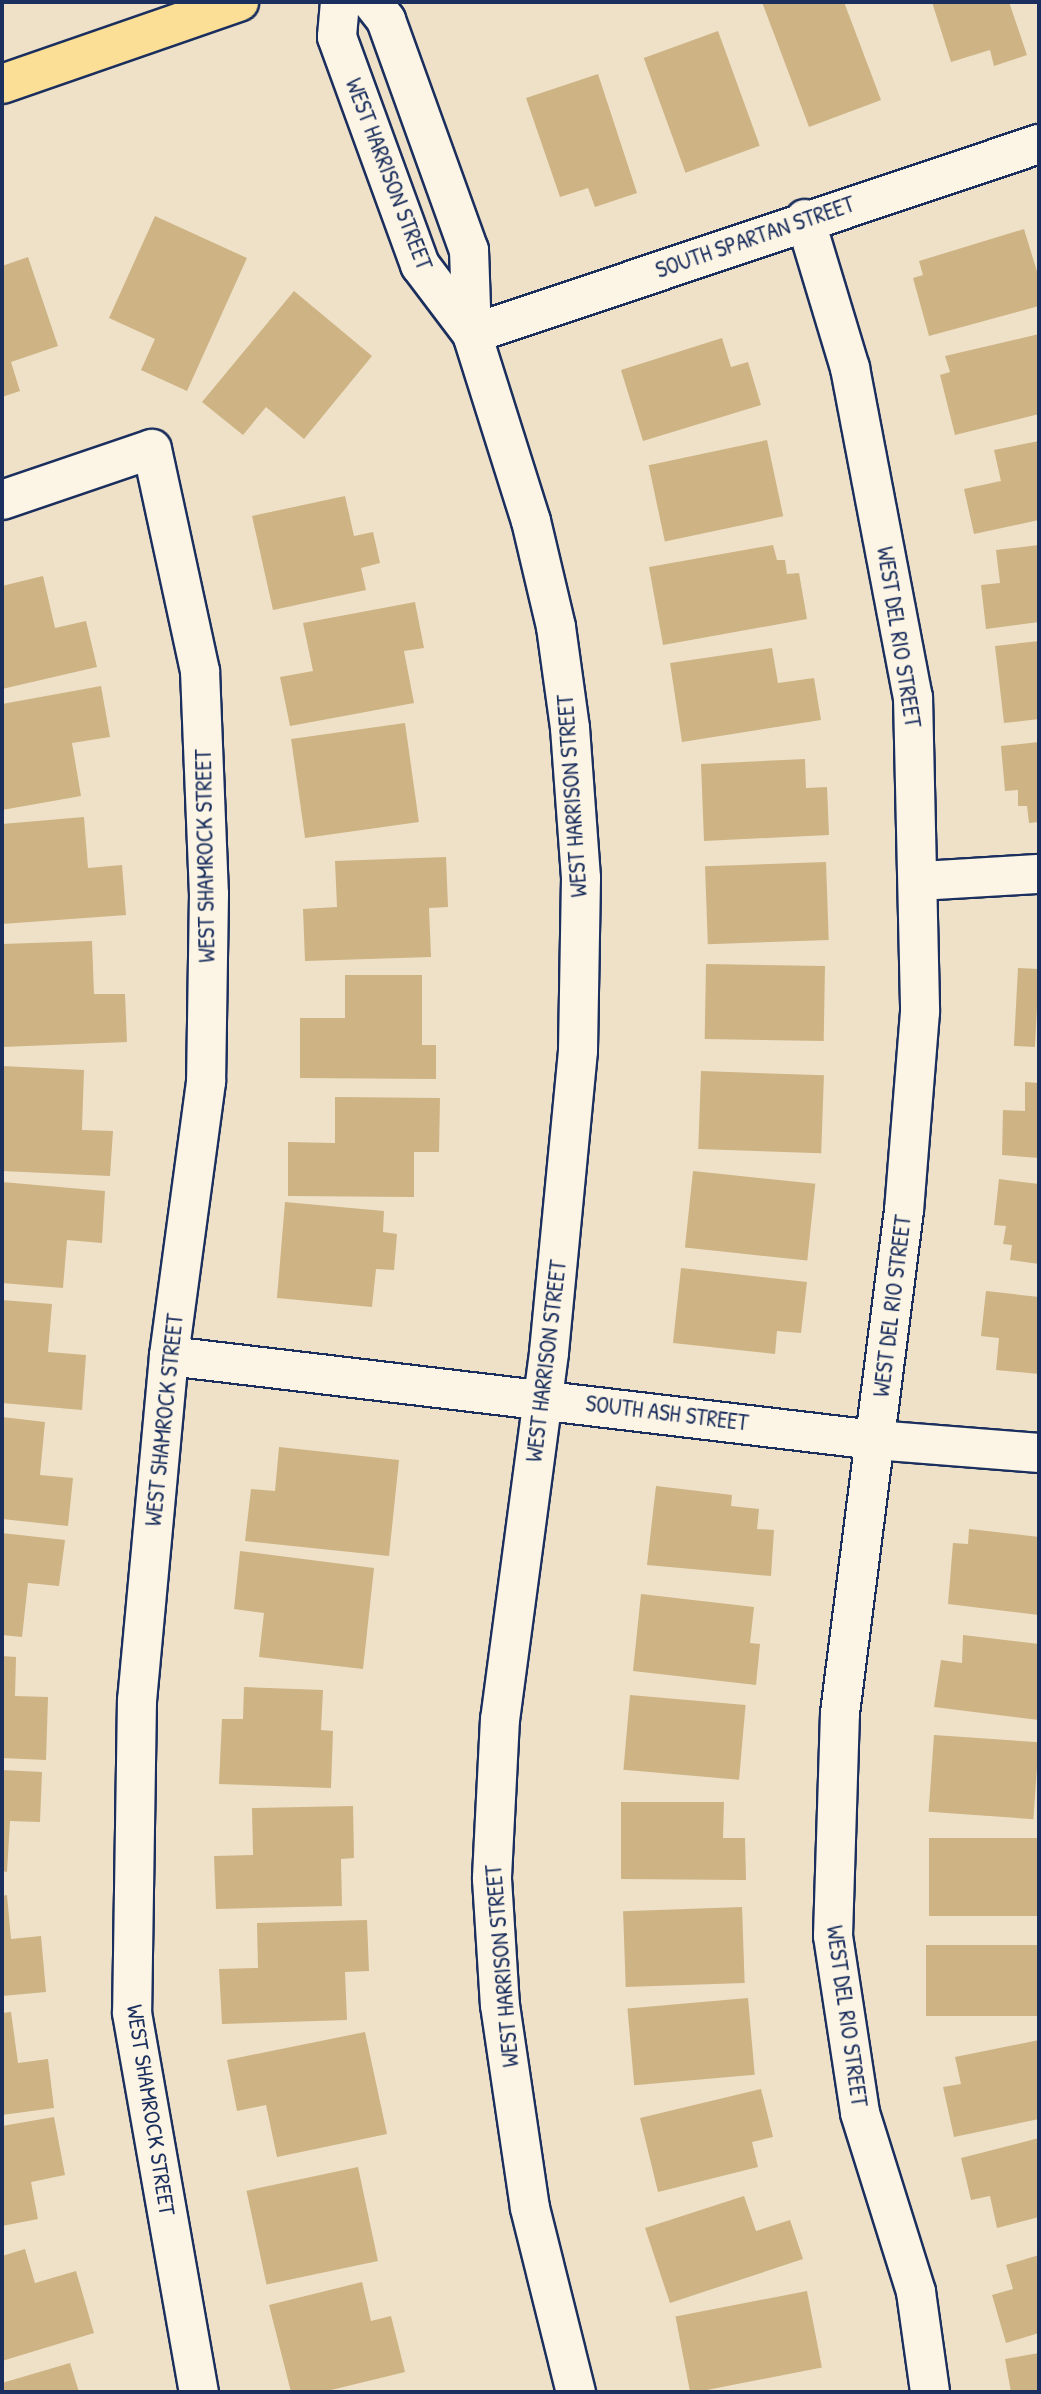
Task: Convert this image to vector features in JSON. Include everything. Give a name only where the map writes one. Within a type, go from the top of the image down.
[{"type":"main road","points":[[2,84],[239,2]]},
{"type":"street","name":"WEST HARRISON STREET","points":[[340,2],[337,37],[420,265],[472,334]]},
{"type":"street","name":"WEST HARRISON STREET","points":[[372,2],[386,20],[469,250],[472,334],[531,521],[556,627],[570,728],[582,878],[578,1051],[542,1397],[500,1720],[492,1879],[500,2005],[530,2208],[576,2392]]},
{"type":"street","name":"SOUTH SPARTAN STREET","points":[[472,334],[804,219],[1039,144]]},
{"type":"street","name":"WEST DEL RIO STREET","points":[[804,219],[850,368],[913,697],[920,881],[920,1012],[875,1440],[840,1713],[832,1936],[860,2113],[916,2292],[930,2392]]},
{"type":"street","name":"WEST SHAMROCK STREET","points":[[2,500],[152,449],[200,671],[209,894],[206,1082],[169,1356],[137,1700],[132,2013],[199,2392]]},
{"type":"street","points":[[920,881],[1039,874]]},
{"type":"street","name":"SOUTH ASH STREET","points":[[169,1356],[542,1397],[875,1440],[1039,1453]]},
{"type":"building","points":[[762,2],[844,2],[881,100],[809,127]]},
{"type":"building","points":[[932,2],[1009,2],[1027,55],[994,66],[990,50],[951,62]]},
{"type":"building","points":[[718,31],[760,146],[685,173],[644,58]]},
{"type":"building","points":[[598,74],[637,193],[595,207],[588,188],[560,197],[526,98]]},
{"type":"building","points":[[155,216],[247,258],[187,391],[141,370],[155,339],[109,318]]},
{"type":"building","points":[[1024,229],[1039,278],[1039,306],[929,336],[913,278],[923,275],[919,261]]},
{"type":"building","points":[[28,257],[58,346],[11,362],[20,391],[2,397],[2,266]]},
{"type":"building","points":[[294,291],[372,356],[304,439],[266,407],[243,435],[202,402]]},
{"type":"building","points":[[1039,334],[1039,414],[955,435],[940,375],[950,372],[945,356]]},
{"type":"building","points":[[722,338],[731,367],[748,362],[761,405],[643,441],[621,370]]},
{"type":"building","points":[[767,440],[783,516],[665,541],[649,465]]},
{"type":"building","points":[[1039,441],[1039,520],[974,534],[964,489],[1001,481],[994,450]]},
{"type":"building","points":[[345,496],[354,536],[373,532],[380,563],[361,568],[366,590],[273,610],[252,516]]},
{"type":"building","points":[[773,545],[777,560],[785,560],[787,574],[799,573],[807,619],[663,645],[649,567]]},
{"type":"building","points":[[1039,545],[1039,622],[986,629],[981,585],[1000,583],[996,550]]},
{"type":"building","points":[[43,576],[55,628],[86,621],[97,667],[2,689],[2,586]]},
{"type":"building","points":[[415,602],[424,648],[404,651],[414,703],[290,726],[280,677],[313,671],[303,623]]},
{"type":"building","points":[[1039,641],[1039,719],[1004,723],[995,646]]},
{"type":"building","points":[[772,648],[778,683],[814,678],[821,720],[682,742],[670,663]]},
{"type":"building","points":[[101,686],[110,737],[72,743],[81,796],[2,810],[2,704]]},
{"type":"building","points":[[405,723],[419,822],[305,838],[291,739]]},
{"type":"building","points":[[1039,742],[1039,822],[1029,823],[1027,806],[1018,806],[1018,790],[1005,791],[1001,746]]},
{"type":"building","points":[[805,759],[806,788],[827,787],[829,835],[704,841],[701,764]]},
{"type":"building","points":[[84,817],[88,868],[122,865],[126,915],[2,924],[2,824]]},
{"type":"building","points":[[446,857],[448,907],[429,908],[431,957],[305,961],[303,909],[337,907],[335,861]]},
{"type":"building","points":[[826,862],[829,940],[708,944],[705,866]]},
{"type":"building","points":[[92,941],[94,994],[125,994],[127,1042],[2,1047],[2,944]]},
{"type":"building","points":[[706,964],[825,966],[824,1041],[705,1039]]},
{"type":"building","points":[[1018,968],[1039,969],[1035,1047],[1014,1046]]},
{"type":"building","points":[[345,975],[422,975],[422,1045],[436,1045],[436,1079],[300,1078],[300,1018],[345,1018]]},
{"type":"building","points":[[2,1066],[84,1070],[82,1130],[113,1131],[110,1176],[2,1171]]},
{"type":"building","points":[[701,1071],[824,1075],[821,1153],[698,1149]]},
{"type":"building","points":[[1025,1082],[1039,1083],[1039,1158],[1002,1155],[1003,1110],[1025,1111]]},
{"type":"building","points":[[335,1097],[440,1098],[439,1152],[414,1152],[414,1197],[288,1196],[288,1142],[335,1143]]},
{"type":"building","points":[[693,1171],[815,1184],[807,1260],[685,1248]]},
{"type":"building","points":[[999,1179],[1039,1184],[1039,1264],[1010,1260],[1012,1245],[1003,1244],[1006,1226],[994,1225]]},
{"type":"building","points":[[2,1182],[105,1191],[102,1243],[67,1240],[63,1288],[2,1283]]},
{"type":"building","points":[[285,1202],[384,1211],[383,1232],[397,1234],[394,1270],[376,1269],[372,1307],[277,1298]]},
{"type":"building","points":[[681,1268],[807,1282],[801,1333],[777,1331],[775,1354],[673,1343]]},
{"type":"building","points":[[986,1291],[1039,1297],[1039,1374],[996,1370],[999,1338],[981,1336]]},
{"type":"building","points":[[2,1300],[52,1304],[48,1352],[86,1355],[82,1410],[2,1403]]},
{"type":"building","points":[[2,1417],[45,1422],[40,1475],[73,1478],[68,1526],[2,1519]]},
{"type":"building","points":[[279,1447],[399,1460],[389,1556],[245,1541],[251,1489],[275,1491]]},
{"type":"building","points":[[656,1486],[732,1495],[731,1506],[759,1509],[757,1529],[774,1530],[771,1576],[647,1565]]},
{"type":"building","points":[[969,1529],[1039,1537],[1039,1615],[948,1604],[953,1543],[968,1544]]},
{"type":"building","points":[[2,1533],[65,1540],[59,1586],[28,1583],[22,1637],[2,1635]]},
{"type":"building","points":[[240,1551],[374,1568],[363,1669],[259,1657],[264,1613],[234,1609]]},
{"type":"building","points":[[641,1594],[754,1607],[750,1643],[760,1644],[756,1685],[633,1671]]},
{"type":"building","points":[[963,1635],[1039,1644],[1039,1720],[934,1707],[941,1660],[962,1663]]},
{"type":"building","points":[[2,1656],[16,1657],[15,1696],[48,1697],[46,1760],[2,1758]]},
{"type":"building","points":[[244,1687],[323,1690],[321,1730],[333,1731],[331,1788],[219,1784],[222,1719],[243,1719]]},
{"type":"building","points":[[630,1695],[746,1705],[739,1780],[623,1770]]},
{"type":"building","points":[[934,1735],[1039,1742],[1033,1819],[929,1812]]},
{"type":"building","points":[[2,1770],[42,1772],[40,1822],[10,1821],[7,1872],[2,1871]]},
{"type":"building","points":[[621,1802],[724,1802],[723,1838],[745,1838],[746,1880],[621,1879]]},
{"type":"building","points":[[353,1806],[354,1858],[341,1859],[342,1906],[216,1909],[214,1856],[253,1855],[252,1808]]},
{"type":"building","points":[[929,1838],[1039,1838],[1039,1916],[929,1916]]},
{"type":"building","points":[[7,1895],[11,1939],[41,1936],[46,1992],[2,1996],[2,1896]]},
{"type":"building","points":[[742,1907],[745,1983],[626,1987],[623,1911]]},
{"type":"building","points":[[367,1920],[369,1971],[345,1972],[347,2020],[222,2024],[219,1969],[258,1968],[257,1923]]},
{"type":"building","points":[[926,1945],[1039,1945],[1039,2016],[926,2016]]},
{"type":"building","points":[[748,1998],[755,2075],[634,2085],[627,2009]]},
{"type":"building","points":[[11,2012],[18,2063],[48,2059],[54,2108],[2,2115],[2,2013]]},
{"type":"building","points":[[365,2032],[387,2134],[277,2157],[266,2105],[237,2111],[227,2060]]},
{"type":"building","points":[[1039,2040],[1039,2119],[954,2137],[943,2087],[961,2084],[955,2057]]},
{"type":"building","points":[[761,2089],[773,2137],[752,2142],[758,2167],[658,2192],[640,2118]]},
{"type":"building","points":[[54,2117],[65,2175],[31,2182],[38,2219],[2,2226],[2,2126]]},
{"type":"building","points":[[1039,2138],[1039,2217],[997,2228],[990,2196],[971,2200],[961,2158]]},
{"type":"building","points":[[358,2167],[378,2261],[266,2285],[246,2191]]},
{"type":"building","points":[[744,2196],[756,2231],[790,2220],[803,2259],[670,2303],[645,2228]]},
{"type":"building","points":[[25,2249],[35,2283],[76,2271],[94,2333],[2,2361],[2,2256]]},
{"type":"building","points":[[1039,2255],[1039,2333],[1006,2343],[992,2295],[1013,2289],[1006,2265]]},
{"type":"building","points":[[362,2282],[371,2321],[391,2316],[405,2372],[323,2392],[291,2392],[269,2305]]},
{"type":"building","points":[[807,2291],[822,2368],[690,2392],[675,2317]]},
{"type":"building","points":[[1039,2353],[1039,2392],[1011,2392],[1005,2359]]},
{"type":"building","points":[[70,2363],[79,2392],[2,2392],[2,2383]]}]
